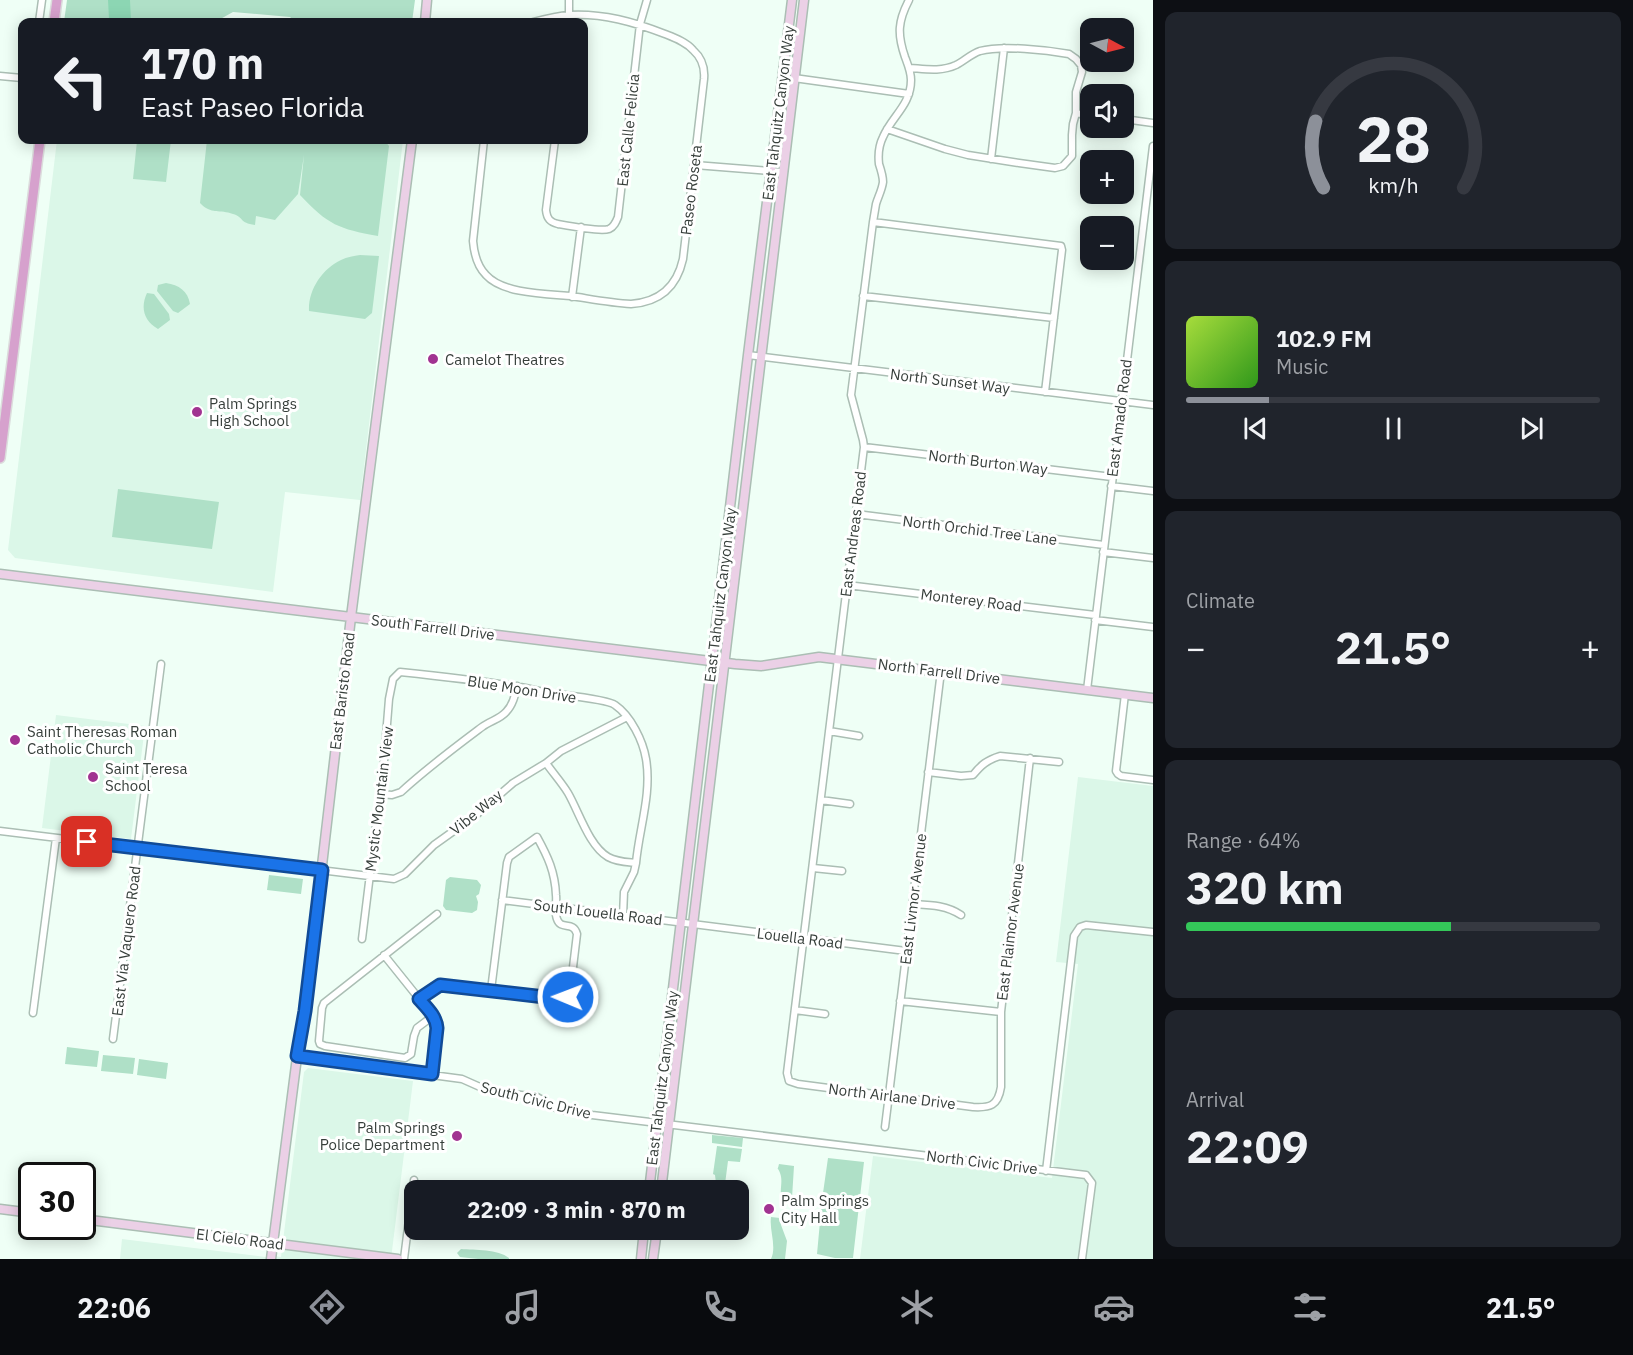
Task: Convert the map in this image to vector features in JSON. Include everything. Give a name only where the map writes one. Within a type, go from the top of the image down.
[{"type":"main road","points":[[55,18],[57,0]]},
{"type":"main road","points":[[426,18],[428,0]]},
{"type":"main road","name":"East Tahquitz Canyon Way","points":[[650,1180],[792,0]]},
{"type":"main road","name":"East Tahquitz Canyon Way","points":[[662,1180],[804,0]]},
{"type":"main road","points":[[0,458],[39,144]]},
{"type":"main road","name":"East Baristo Road","points":[[271,1259],[297,1056],[305,1011],[351,617],[411,144]]},
{"type":"main road","name":"South Farrell Drive","points":[[0,574],[724,663]]},
{"type":"main road","name":"North Farrell Drive","points":[[724,663],[761,666],[819,657],[1153,698]]},
{"type":"main road","points":[[0,1209],[18,1211]]},
{"type":"main road","name":"El Cielo Road","points":[[96,1221],[398,1259]]},
{"type":"main road","points":[[641,1259],[643,1240]]},
{"type":"main road","points":[[653,1259],[656,1240]]},
{"type":"street","points":[[40,18],[42,0]]},
{"type":"street","points":[[569,0],[570,18]]},
{"type":"street","name":"East Calle Felicia","points":[[580,227],[609,229],[618,218],[640,24],[647,0]]},
{"type":"street","name":"East Andreas Road","points":[[789,1081],[787,1073],[864,447],[851,395],[873,222],[883,184],[879,162],[881,140],[886,129],[906,103],[911,81],[910,68],[900,42],[899,31],[901,18],[909,0]]},
{"type":"street","name":"Paseo Roseta","points":[[484,144],[473,241],[474,251],[487,277],[504,286],[524,292],[632,304],[652,300],[676,280],[683,259],[704,67],[695,51],[682,41],[640,24],[600,16],[580,18]]},
{"type":"street","points":[[991,159],[1004,48]]},
{"type":"street","points":[[886,129],[945,149],[991,159],[1055,168],[1063,166],[1072,156],[1076,92],[1082,72],[1081,65],[1076,58],[1069,54],[1004,48],[990,49],[977,52],[945,69],[910,68]]},
{"type":"street","points":[[0,76],[18,78]]},
{"type":"street","points":[[794,78],[909,94]]},
{"type":"street","points":[[1076,113],[1080,114]]},
{"type":"street","points":[[1134,120],[1153,123]]},
{"type":"street","points":[[554,144],[546,210],[547,218],[552,222],[580,227],[572,297]]},
{"type":"street","name":"East Amado Road","points":[[1087,690],[1153,146]]},
{"type":"street","points":[[694,165],[783,172]]},
{"type":"street","points":[[1145,218],[1153,219]]},
{"type":"street","points":[[873,222],[1061,246],[1045,392]]},
{"type":"street","points":[[863,296],[1054,318]]},
{"type":"street","name":"North Sunset Way","points":[[748,355],[1153,405]]},
{"type":"street","name":"North Burton Way","points":[[864,447],[1112,477]]},
{"type":"street","points":[[1111,486],[1153,491]]},
{"type":"street","name":"North Orchid Tree Lane","points":[[856,514],[1153,558]]},
{"type":"street","name":"Monterey Road","points":[[847,585],[1095,617],[1153,627]]},
{"type":"street","name":"East Via Vaquero Road","points":[[113,1039],[161,664]]},
{"type":"street","name":"East Livmor Avenue","points":[[885,1127],[941,671]]},
{"type":"street","name":"Mystic Mountain View","points":[[362,939],[391,687],[393,679],[400,672],[410,673]]},
{"type":"street","name":"Blue Moon Drive","points":[[410,673],[517,686],[614,704],[627,717]]},
{"type":"street","points":[[380,794],[392,795],[401,792],[454,747],[506,712],[515,697],[517,686]]},
{"type":"street","points":[[1125,694],[1116,771],[1118,774],[1153,780]]},
{"type":"street","points":[[623,916],[624,892],[634,872],[645,806],[647,762],[644,747],[627,717]]},
{"type":"street","name":"Vibe Way","points":[[0,831],[394,879],[405,874],[434,845],[476,815],[513,783],[561,751],[627,717]]},
{"type":"street","points":[[829,731],[859,736]]},
{"type":"street","points":[[928,772],[973,775],[982,764],[1000,756],[1059,762]]},
{"type":"street","name":"East Plaimor Avenue","points":[[994,1104],[1000,1097],[1002,1087],[1001,1012],[1030,758]]},
{"type":"street","points":[[546,763],[567,792],[600,850],[619,862],[636,863]]},
{"type":"street","points":[[821,800],[850,804]]},
{"type":"street","points":[[419,999],[440,985],[562,999],[568,997],[577,934],[576,929],[572,926],[558,923],[554,876],[549,858],[537,837],[509,857],[491,990]]},
{"type":"street","points":[[33,1013],[56,838]]},
{"type":"street","points":[[813,868],[842,871]]},
{"type":"street","name":"South Louella Road","points":[[502,900],[694,924]]},
{"type":"street","points":[[912,904],[945,907],[961,915]]},
{"type":"street","points":[[433,1016],[417,1028],[411,1054],[405,1058],[325,1046],[319,1041],[324,1003],[437,914]]},
{"type":"street","name":"Louella Road","points":[[694,924],[906,951]]},
{"type":"street","name":"North Civic Drive","points":[[669,1125],[882,1149],[1046,1171],[1074,936],[1078,929],[1086,925],[1153,932]]},
{"type":"street","points":[[384,955],[433,1016],[437,1028],[432,1074]]},
{"type":"street","points":[[900,1001],[1001,1012]]},
{"type":"street","points":[[795,1010],[825,1014]]},
{"type":"street","name":"South Civic Drive","points":[[297,1056],[462,1078],[489,1091],[537,1097],[558,1109],[669,1125]]},
{"type":"street","name":"North Airlane Drive","points":[[789,1081],[973,1107],[986,1108],[994,1104]]},
{"type":"street","points":[[1046,1171],[1086,1175],[1092,1183],[1082,1259]]},
{"type":"street","points":[[404,1259],[406,1240]]},
{"type":"shaded area","points":[[67,0],[415,0],[413,18],[291,18],[233,12],[222,18],[65,18]]},
{"type":"shaded area","points":[[108,0],[130,0],[131,18],[109,18]]},
{"type":"shaded area","name":"Palm Springs High School","points":[[57,144],[403,144],[360,500],[285,492],[273,592],[15,558],[8,550]]},
{"type":"shaded area","points":[[137,144],[171,144],[166,182],[133,179]]},
{"type":"shaded area","points":[[207,144],[387,144],[389,146],[378,236],[353,231],[335,224],[300,195],[304,155],[298,194],[275,220],[256,216],[255,225],[246,223],[233,214],[208,209],[200,203]]},
{"type":"shaded area","points":[[360,255],[379,256],[372,313],[365,319],[309,311],[311,295],[322,275],[341,260]]},
{"type":"shaded area","points":[[166,283],[182,289],[189,299],[190,304],[178,313],[173,311],[157,291],[158,285]]},
{"type":"shaded area","points":[[147,293],[154,294],[169,314],[170,320],[158,329],[149,322],[145,314],[144,304]]},
{"type":"shaded area","points":[[118,489],[219,502],[212,549],[112,537]]},
{"type":"shaded area","name":"Saint Teresa School","points":[[56,715],[145,726],[131,839],[42,828]]},
{"type":"shaded area","points":[[1078,777],[1153,786],[1153,1259],[860,1259],[873,1156],[1052,1178],[1078,964],[1056,962]]},
{"type":"shaded area","points":[[269,875],[303,879],[301,894],[267,890]]},
{"type":"shaded area","points":[[450,877],[477,880],[481,885],[479,894],[476,896],[477,910],[472,913],[446,910],[443,906],[446,880]]},
{"type":"shaded area","points":[[67,1047],[99,1051],[97,1067],[65,1064]]},
{"type":"shaded area","points":[[103,1055],[135,1058],[133,1074],[101,1071]]},
{"type":"shaded area","points":[[139,1059],[168,1063],[166,1079],[137,1075]]},
{"type":"shaded area","points":[[308,1068],[413,1081],[391,1259],[120,1259],[122,1239],[273,1258],[274,1256],[281,1257],[304,1072]]},
{"type":"shaded area","points":[[712,1135],[743,1138],[742,1147],[712,1143]]},
{"type":"shaded area","points":[[717,1146],[742,1149],[740,1162],[728,1161],[726,1180],[716,1180],[713,1174]]},
{"type":"shaded area","points":[[828,1158],[864,1162],[853,1258],[835,1258],[817,1254]]},
{"type":"shaded area","points":[[779,1164],[794,1166],[792,1198],[781,1195]]},
{"type":"shaded area","points":[[771,1217],[780,1218],[787,1241],[785,1259],[771,1259],[773,1249]]},
{"type":"shaded area","points":[[461,1249],[493,1251],[509,1259],[460,1257],[457,1253]]},
{"type":"place","name":"Camelot Theatres","points":[[433,359]]},
{"type":"place","name":"Palm Springs High School","points":[[197,412]]},
{"type":"place","name":"Saint Theresas Roman Catholic Church","points":[[15,740]]},
{"type":"place","name":"Saint Teresa School","points":[[93,777]]},
{"type":"place","name":"Palm Springs Police Department","points":[[457,1136]]},
{"type":"place","name":"Palm Springs City Hall","points":[[769,1209]]},
{"type":"route","points":[[87,842],[322,870],[305,1011],[297,1056],[432,1074],[437,1023],[419,999],[440,985],[562,999],[568,997]]}]
